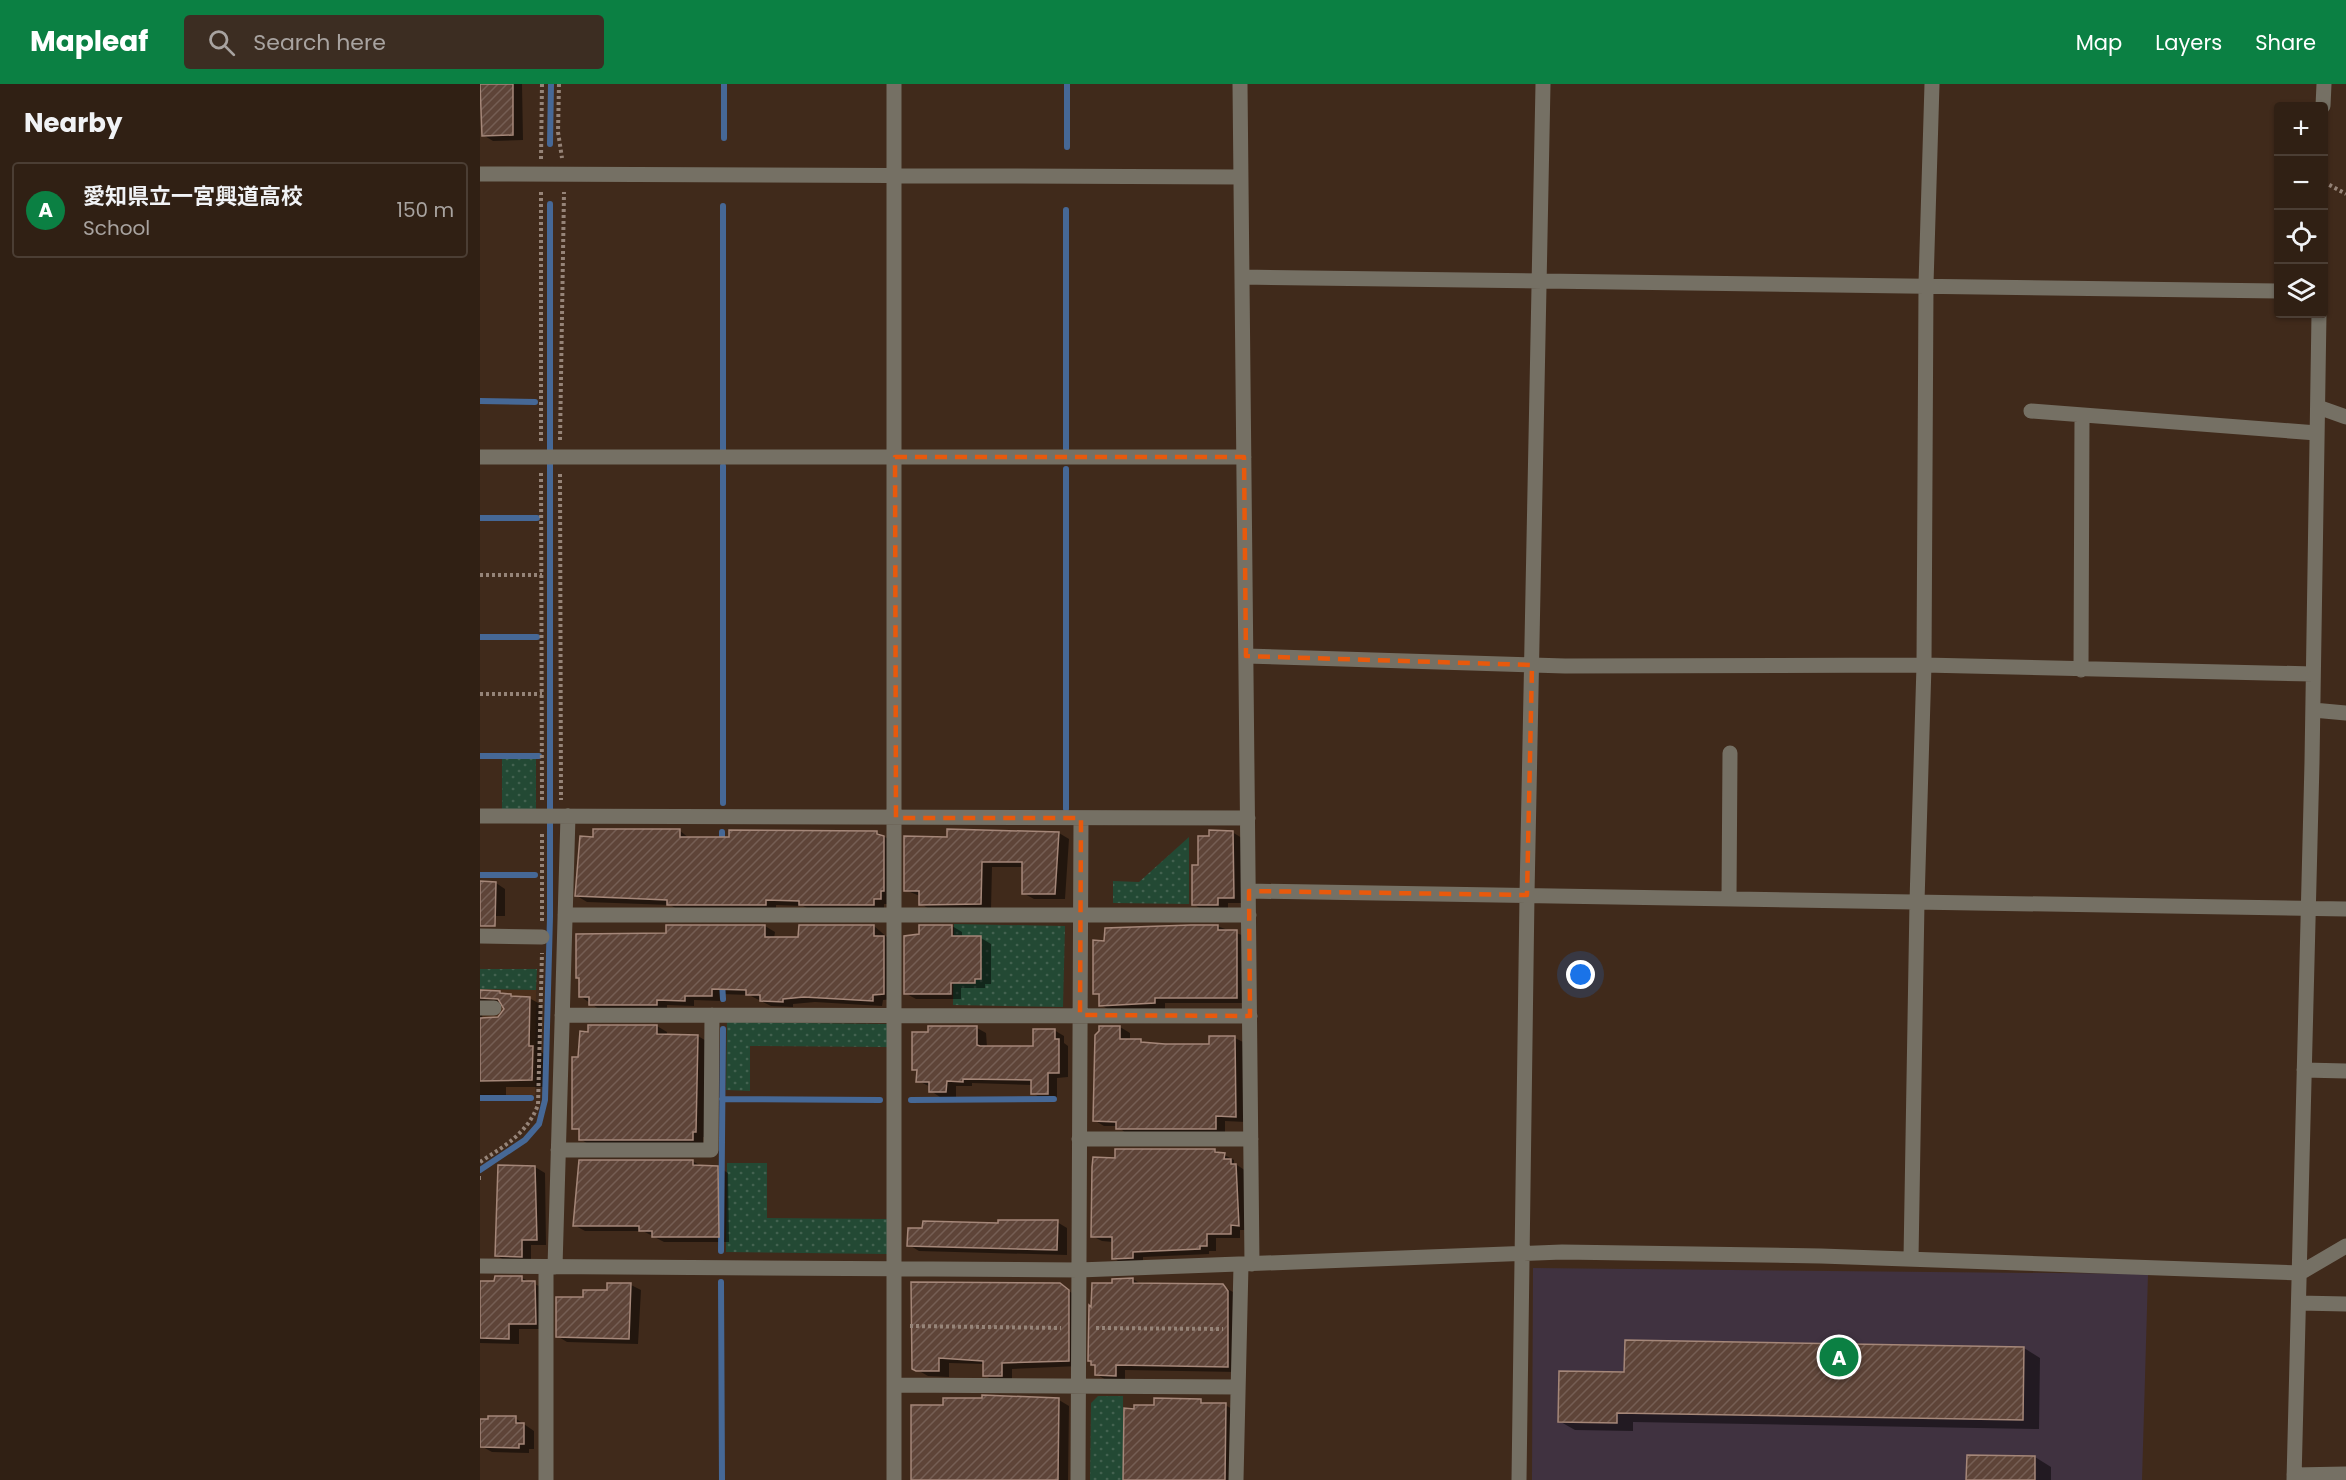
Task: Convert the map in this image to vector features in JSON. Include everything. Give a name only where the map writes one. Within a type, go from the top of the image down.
[{"type":"street","points":[[894,84],[896,818],[894,1480]]},
{"type":"street","points":[[1236,1480],[1238,1387],[1251,1139],[1240,84]]},
{"type":"street","points":[[1519,1480],[1527,895],[1543,84]]},
{"type":"street","points":[[1911,1259],[1917,902],[1924,665],[1926,284],[1932,84]]},
{"type":"street","points":[[2324,84],[2324,102]]},
{"type":"street","points":[[480,174],[1240,177]]},
{"type":"street","points":[[1242,277],[1926,284],[2274,291]]},
{"type":"street","points":[[2319,318],[2313,710],[2294,1478],[2346,1474]]},
{"type":"street","points":[[2318,407],[2346,417]]},
{"type":"street","points":[[2031,411],[2317,433]]},
{"type":"street","points":[[2081,670],[2082,416]]},
{"type":"street","points":[[480,457],[1244,458]]},
{"type":"street","points":[[1246,656],[1532,664],[1924,665],[2313,674]]},
{"type":"street","points":[[2313,710],[2346,713]]},
{"type":"street","points":[[1729,898],[1730,753]]},
{"type":"street","points":[[480,816],[1248,818]]},
{"type":"street","points":[[546,1480],[550,1267],[558,1150],[565,915],[554,816]]},
{"type":"street","points":[[1078,1480],[1081,818]]},
{"type":"street","points":[[1249,891],[2346,909]]},
{"type":"street","points":[[565,915],[1249,915]]},
{"type":"street","points":[[480,936],[542,936]]},
{"type":"street","points":[[562,1014],[1250,1016]]},
{"type":"street","points":[[558,1150],[711,1150],[712,1015]]},
{"type":"street","points":[[2304,1070],[2346,1071]]},
{"type":"street","points":[[1079,1139],[1251,1139]]},
{"type":"street","points":[[480,1266],[1079,1270],[1521,1253],[1911,1259],[2300,1273],[2346,1246]]},
{"type":"street","points":[[2299,1303],[2346,1304]]},
{"type":"street","points":[[894,1385],[1238,1387]]},
{"type":"path","points":[[480,1162],[523,1133],[533,1119],[538,1105],[542,936],[554,816],[550,457],[541,174],[542,84]]},
{"type":"path","points":[[554,816],[542,694],[542,574],[564,174],[558,132],[559,84]]},
{"type":"path","points":[[2328,184],[2346,194]]},
{"type":"path","points":[[480,575],[542,574]]},
{"type":"path","points":[[480,694],[542,694]]},
{"type":"highlighted area","points":[[895,457],[1244,457],[1246,656],[1532,665],[1527,895],[1249,891],[1250,1016],[1080,1015],[1081,818],[896,818]]},
{"type":"shaded area","points":[[480,989],[536,990],[535,1095],[480,1094]]},
{"type":"shaded area","points":[[1533,1268],[2148,1274],[2142,1480],[1532,1480]]},
{"type":"green space","points":[[502,759],[536,759],[536,809],[502,809]]},
{"type":"green space","points":[[1189,837],[1189,904],[1113,903],[1113,881],[1139,882]]},
{"type":"green space","points":[[954,924],[1065,926],[1063,1007],[953,1005]]},
{"type":"green space","points":[[480,969],[537,969],[536,990],[480,989]]},
{"type":"green space","points":[[727,1022],[887,1024],[887,1047],[750,1046],[750,1091],[726,1090]]},
{"type":"green space","points":[[727,1163],[767,1163],[767,1218],[887,1219],[887,1254],[726,1252]]},
{"type":"green space","points":[[1098,1396],[1123,1396],[1123,1480],[1090,1480],[1091,1403]]},
{"type":"building","points":[[480,84],[513,84],[513,135],[482,136]]},
{"type":"building","points":[[593,829],[680,829],[680,837],[729,837],[729,830],[877,831],[877,834],[884,836],[884,891],[881,891],[881,899],[874,899],[874,905],[799,905],[799,901],[766,900],[766,905],[667,905],[667,900],[575,896],[580,836],[593,837]]},
{"type":"building","points":[[947,829],[1059,832],[1055,894],[1022,894],[1022,862],[982,862],[981,904],[919,905],[919,891],[904,891],[904,836],[947,837]]},
{"type":"building","points":[[1209,830],[1233,831],[1234,898],[1218,898],[1218,905],[1192,905],[1192,865],[1198,865],[1198,836],[1209,836]]},
{"type":"building","points":[[480,881],[496,882],[495,926],[480,926]]},
{"type":"building","points":[[666,925],[765,925],[765,937],[798,937],[799,925],[874,925],[874,936],[884,936],[884,994],[873,995],[873,1001],[804,997],[783,999],[783,1002],[760,1001],[760,995],[746,995],[746,990],[712,989],[712,996],[685,996],[685,1001],[657,1000],[657,1005],[589,1005],[589,997],[579,997],[579,978],[576,978],[576,934],[666,933]]},
{"type":"building","points":[[919,925],[952,925],[952,936],[981,936],[981,979],[975,979],[975,983],[951,983],[951,994],[904,994],[904,936],[919,934]]},
{"type":"building","points":[[1218,925],[1218,930],[1237,930],[1237,998],[1155,998],[1155,1003],[1099,1006],[1099,994],[1093,994],[1093,940],[1104,941],[1105,928]]},
{"type":"building","points":[[480,990],[530,997],[529,1046],[533,1046],[532,1080],[480,1081],[480,1018],[498,1017],[504,1009],[498,999],[480,998]]},
{"type":"building","points":[[588,1025],[657,1025],[657,1034],[698,1035],[696,1132],[693,1132],[693,1140],[579,1140],[579,1129],[572,1129],[572,1057],[578,1057],[580,1031],[588,1032]]},
{"type":"building","points":[[928,1026],[977,1026],[977,1045],[980,1046],[1033,1046],[1033,1029],[1055,1029],[1055,1039],[1059,1039],[1059,1073],[1048,1073],[1048,1094],[1031,1094],[1031,1080],[963,1079],[963,1082],[947,1081],[946,1092],[929,1092],[929,1082],[916,1082],[917,1070],[912,1070],[912,1032],[928,1032]]},
{"type":"building","points":[[1099,1026],[1120,1026],[1120,1039],[1141,1039],[1141,1042],[1165,1044],[1209,1044],[1209,1036],[1235,1036],[1236,1117],[1216,1116],[1216,1129],[1116,1129],[1116,1122],[1093,1121],[1095,1035],[1099,1031]]},
{"type":"building","points":[[1115,1149],[1215,1149],[1215,1152],[1225,1153],[1224,1159],[1231,1159],[1231,1164],[1236,1164],[1239,1226],[1231,1225],[1231,1234],[1207,1234],[1207,1246],[1200,1246],[1200,1249],[1133,1252],[1133,1258],[1112,1259],[1112,1237],[1091,1237],[1092,1167],[1093,1157],[1115,1158]]},
{"type":"building","points":[[579,1160],[693,1160],[693,1165],[718,1166],[719,1237],[652,1237],[652,1231],[639,1231],[639,1226],[573,1226]]},
{"type":"building","points":[[498,1165],[535,1166],[537,1240],[522,1240],[522,1257],[495,1256]]},
{"type":"building","points":[[998,1220],[1058,1220],[1057,1250],[907,1246],[908,1228],[922,1228],[923,1221],[998,1223]]},
{"type":"building","points":[[495,1276],[522,1276],[522,1281],[535,1281],[536,1324],[509,1324],[509,1339],[480,1338],[480,1281],[494,1281]]},
{"type":"building","points":[[1133,1278],[1133,1283],[1223,1284],[1228,1291],[1228,1367],[1116,1365],[1116,1376],[1095,1375],[1095,1365],[1091,1365],[1091,1361],[1088,1361],[1089,1305],[1091,1307],[1092,1283],[1112,1283],[1112,1279]]},
{"type":"building","points":[[911,1282],[1060,1283],[1069,1290],[1069,1361],[1002,1363],[1002,1376],[983,1376],[983,1361],[939,1358],[939,1371],[912,1369]]},
{"type":"building","points":[[607,1283],[631,1283],[629,1339],[556,1337],[556,1297],[583,1297],[583,1290],[607,1290]]},
{"type":"building","points":[[1625,1340],[2024,1347],[2023,1420],[1617,1413],[1617,1423],[1558,1422],[1559,1371],[1624,1372]]},
{"type":"building","points":[[982,1395],[1059,1398],[1058,1480],[911,1480],[911,1405],[943,1405],[943,1398],[982,1398]]},
{"type":"building","points":[[1154,1398],[1201,1399],[1201,1403],[1226,1403],[1225,1480],[1123,1480],[1124,1408],[1134,1409],[1134,1405],[1154,1405]]},
{"type":"building","points":[[488,1416],[516,1416],[516,1423],[524,1423],[524,1444],[519,1444],[519,1448],[480,1447],[480,1419],[488,1419]]},
{"type":"building","points":[[1967,1455],[2035,1456],[2035,1480],[1966,1480]]},
{"type":"waterway","points":[[550,144],[551,84]]},
{"type":"waterway","points":[[724,84],[724,138]]},
{"type":"waterway","points":[[1067,84],[1067,147]]},
{"type":"waterway","points":[[480,1170],[525,1140],[539,1124],[545,1100],[550,917],[550,204]]},
{"type":"waterway","points":[[723,206],[723,450]]},
{"type":"waterway","points":[[1066,210],[1066,449]]},
{"type":"waterway","points":[[480,401],[535,402]]},
{"type":"waterway","points":[[723,466],[723,803]]},
{"type":"waterway","points":[[1066,469],[1066,809]]},
{"type":"waterway","points":[[480,518],[537,518]]},
{"type":"waterway","points":[[480,637],[537,637]]},
{"type":"waterway","points":[[480,756],[539,756]]},
{"type":"waterway","points":[[722,832],[722,845]]},
{"type":"waterway","points":[[480,875],[535,875]]},
{"type":"waterway","points":[[722,982],[723,999]]},
{"type":"waterway","points":[[721,1251],[723,1029]]},
{"type":"waterway","points":[[480,1098],[531,1098]]},
{"type":"waterway","points":[[722,1099],[880,1100]]},
{"type":"waterway","points":[[911,1100],[1054,1099]]},
{"type":"waterway","points":[[721,1282],[722,1480]]},
{"type":"place","name":"愛知県立一宮興道高校","points":[[1839,1357]]}]
